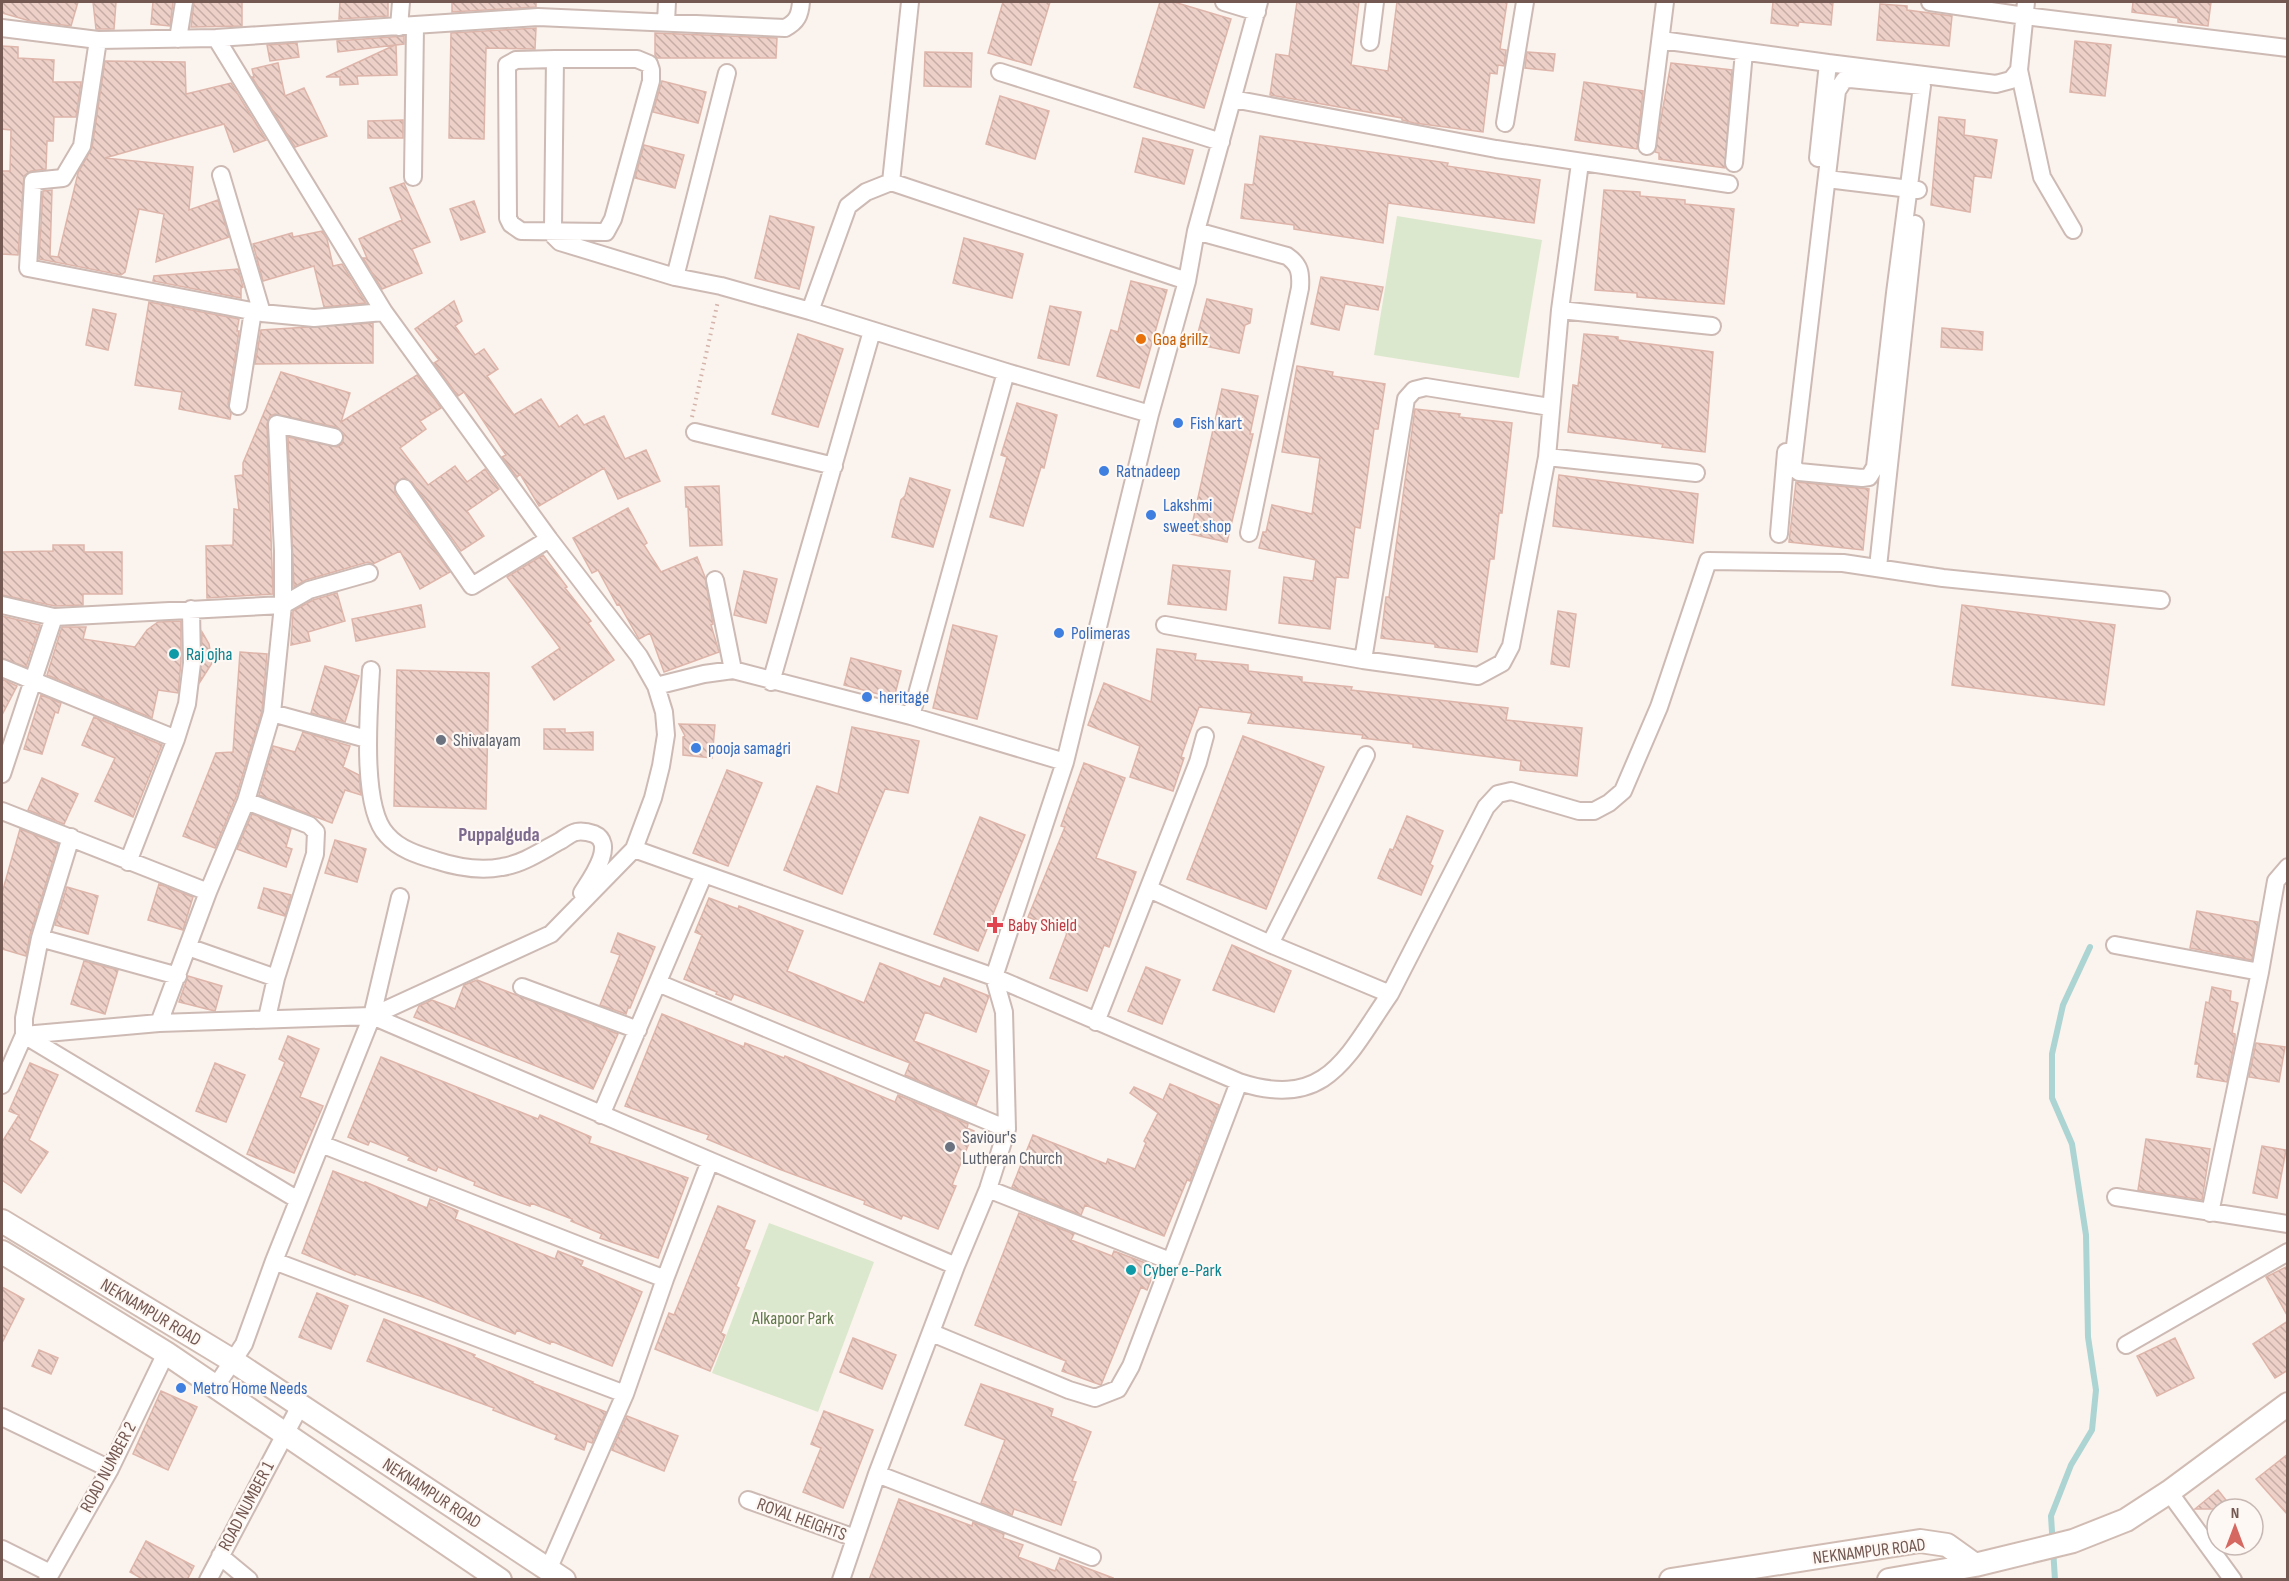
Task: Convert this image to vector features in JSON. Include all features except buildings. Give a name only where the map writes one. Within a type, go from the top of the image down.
[{"type":"street","points":[[178,39],[184,2]]},
{"type":"street","points":[[401,2],[407,26],[413,177]]},
{"type":"street","points":[[666,22],[667,2]]},
{"type":"street","points":[[2,28],[98,40],[216,38],[407,26],[538,9],[666,22],[785,28],[795,23],[801,2]]},
{"type":"street","points":[[891,182],[910,2]]},
{"type":"street","points":[[842,1580],[877,1474],[956,1266],[988,1189],[1007,1129],[1004,1012],[994,977],[1065,762],[1150,414],[1187,281],[1196,231],[1258,7],[1224,2]]},
{"type":"street","points":[[1370,42],[1375,2]]},
{"type":"street","points":[[1505,123],[1525,2]]},
{"type":"street","points":[[1647,146],[1665,2]]},
{"type":"street","points":[[1930,2],[2025,9],[2288,48]]},
{"type":"street","points":[[2025,9],[2019,70],[2042,177],[2073,230]]},
{"type":"street","points":[[24,1035],[159,1023],[372,1016],[551,934],[634,849],[653,798],[664,746],[664,712],[656,686],[639,656],[549,538],[384,312],[216,38]]},
{"type":"street","points":[[98,40],[82,146],[63,178],[33,181],[28,268],[258,312],[314,318],[384,312]]},
{"type":"street","points":[[1660,40],[1828,63],[1928,84]]},
{"type":"street","points":[[1734,163],[1744,52]]},
{"type":"street","points":[[637,58],[649,64],[651,70],[651,81],[610,227],[606,232],[599,234],[520,231],[511,224],[508,218],[507,65],[516,60],[555,59],[637,58]]},
{"type":"street","points":[[555,59],[553,232],[560,242],[675,277],[721,286],[810,311],[1150,414]]},
{"type":"street","points":[[1779,534],[1828,63]]},
{"type":"street","points":[[1928,84],[1901,293],[1875,467],[1869,477],[1862,478],[1799,472],[1794,468],[1793,463],[1837,91],[1844,80],[1850,79],[1928,84],[1996,84],[2011,80],[2019,70]]},
{"type":"street","points":[[1000,72],[1221,142]]},
{"type":"street","points":[[675,277],[727,73]]},
{"type":"street","points":[[1233,99],[1496,149],[1729,184]]},
{"type":"street","points":[[1165,626],[1363,660],[1478,676],[1503,663],[1511,646],[1547,458],[1560,310],[1580,163]]},
{"type":"street","points":[[221,175],[258,312],[238,406]]},
{"type":"street","points":[[1827,179],[1914,189]]},
{"type":"street","points":[[810,311],[848,206],[866,192],[891,182],[1187,281]]},
{"type":"street","points":[[1196,231],[1287,256],[1298,263],[1301,274],[1249,533]]},
{"type":"street","points":[[1878,567],[1901,293]]},
{"type":"street","points":[[1560,310],[1712,326]]},
{"type":"street","points":[[771,682],[872,331]]},
{"type":"street","points":[[911,716],[1006,372]]},
{"type":"street","points":[[1363,660],[1406,399],[1414,390],[1426,387],[1550,407]]},
{"type":"street","points":[[159,1023],[208,892],[246,801],[272,713],[283,605],[283,550],[277,424],[334,437]]},
{"type":"street","points":[[693,426],[834,466]]},
{"type":"street","points":[[1547,458],[1696,473]]},
{"type":"street","points":[[404,488],[472,586],[549,538]]},
{"type":"street","points":[[634,849],[994,977],[1239,1082],[1259,1088],[1286,1091],[1323,1080],[1342,1062],[1390,994],[1486,807],[1498,794],[1511,791],[1579,811],[1594,811],[1609,803],[1623,791],[1659,707],[1708,561],[1843,563],[1943,578],[2161,600]]},
{"type":"street","points":[[2,605],[54,617],[283,605],[309,590],[369,573]]},
{"type":"street","points":[[715,580],[733,670]]},
{"type":"street","points":[[128,862],[176,739],[187,704],[192,663],[191,609]]},
{"type":"street","points":[[2,774],[54,617]]},
{"type":"street","points":[[2,668],[176,739]]},
{"type":"street","points":[[371,670],[367,739],[377,819],[386,835],[401,847],[451,865],[503,867],[531,857],[575,832],[587,832],[598,836],[604,846],[602,858],[571,914]]},
{"type":"street","points":[[656,686],[704,674],[733,670],[771,682],[911,716],[1065,762]]},
{"type":"street","points":[[272,713],[367,739]]},
{"type":"street","points":[[1096,1022],[1198,762],[1205,736]]},
{"type":"street","points":[[1270,944],[1366,755]]},
{"type":"street","points":[[246,801],[309,825],[316,832],[315,854],[276,978],[267,1018]]},
{"type":"street","points":[[2,811],[208,892]]},
{"type":"street","points":[[2,1085],[24,1035],[24,1018],[40,938],[71,837]]},
{"type":"street","points":[[2210,1213],[2260,972],[2276,881],[2288,867]]},
{"type":"street","points":[[601,1115],[704,874]]},
{"type":"street","points":[[1149,889],[1270,944],[1390,994]]},
{"type":"street","points":[[216,1386],[244,1344],[254,1321],[274,1261],[372,1016],[400,897]]},
{"type":"street","points":[[40,938],[178,976]]},
{"type":"street","points":[[2115,945],[2260,972]]},
{"type":"street","points":[[188,947],[276,978]]},
{"type":"street","points":[[657,983],[1007,1129]]},
{"type":"street","points":[[522,987],[638,1030]]},
{"type":"street","points":[[372,1016],[956,1266]]},
{"type":"street","points":[[24,1035],[298,1200]]},
{"type":"street","points":[[932,1333],[1069,1390],[1095,1398],[1118,1389],[1131,1366],[1239,1082]]},
{"type":"street","points":[[321,1144],[665,1279]]},
{"type":"street","points":[[556,1575],[710,1161]]},
{"type":"street","points":[[988,1189],[1170,1261]]},
{"type":"street","points":[[2115,1197],[2288,1224]]},
{"type":"street","name":"NEKNAMPUR ROAD","points":[[2,1221],[233,1361],[556,1575]]},
{"type":"street","name":"NEKNAMPUR ROAD","points":[[2,1252],[166,1353],[500,1580]]},
{"type":"street","points":[[2126,1345],[2288,1252]]},
{"type":"street","points":[[274,1261],[625,1394]]},
{"type":"street","name":"ROAD NUMBER 2","points":[[49,1576],[110,1469],[166,1353]]},
{"type":"street","points":[[1975,1565],[2073,1541],[2126,1520],[2288,1404]]},
{"type":"street","name":"ROAD NUMBER 1","points":[[208,1580],[300,1406]]},
{"type":"street","points":[[2,1417],[110,1469]]},
{"type":"street","points":[[877,1474],[1092,1557]]},
{"type":"street","points":[[2169,1491],[2233,1580]]},
{"type":"street","name":"ROYAL HEIGHTS","points":[[748,1500],[855,1538]]},
{"type":"street","name":"NEKNAMPUR ROAD","points":[[1671,1580],[1920,1542],[1947,1545],[1975,1565]]},
{"type":"street","points":[[2,1549],[49,1576]]},
{"type":"street","points":[[220,1556],[249,1580]]},
{"type":"street","name":"NEKNAMPUR ROAD","points":[[1889,1580],[1975,1565]]},
{"type":"path","points":[[693,426],[721,286]]},
{"type":"green space","points":[[1397,216],[1542,240],[1519,378],[1374,355]]},
{"type":"green space","name":"Alkapoor Park","points":[[769,1223],[874,1262],[818,1412],[712,1373]]},
{"type":"waterway","points":[[2055,1580],[2051,1516],[2071,1465],[2092,1430],[2096,1390],[2088,1337],[2086,1235],[2072,1144],[2052,1098],[2052,1054],[2063,1005],[2090,947]]},
{"type":"place","name":"Goa grillz","points":[[1141,339]]},
{"type":"place","name":"Fish kart","points":[[1178,423]]},
{"type":"place","name":"Ratnadeep","points":[[1104,471]]},
{"type":"place","name":"Lakshmi sweet shop","points":[[1151,515]]},
{"type":"place","name":"Polimeras","points":[[1059,633]]},
{"type":"place","name":"Raj ojha","points":[[174,654]]},
{"type":"place","name":"heritage","points":[[867,697]]},
{"type":"place","name":"Shivalayam","points":[[441,740]]},
{"type":"place","name":"pooja samagri","points":[[696,748]]},
{"type":"place","name":"Baby Shield","points":[[995,925]]},
{"type":"place","name":"Saviour's Lutheran Church","points":[[950,1147]]},
{"type":"place","name":"Cyber e-Park","points":[[1131,1270]]},
{"type":"place","name":"Metro Home Needs","points":[[181,1388]]},
{"type":"district","name":"Puppalguda","points":[[499,834]]}]
